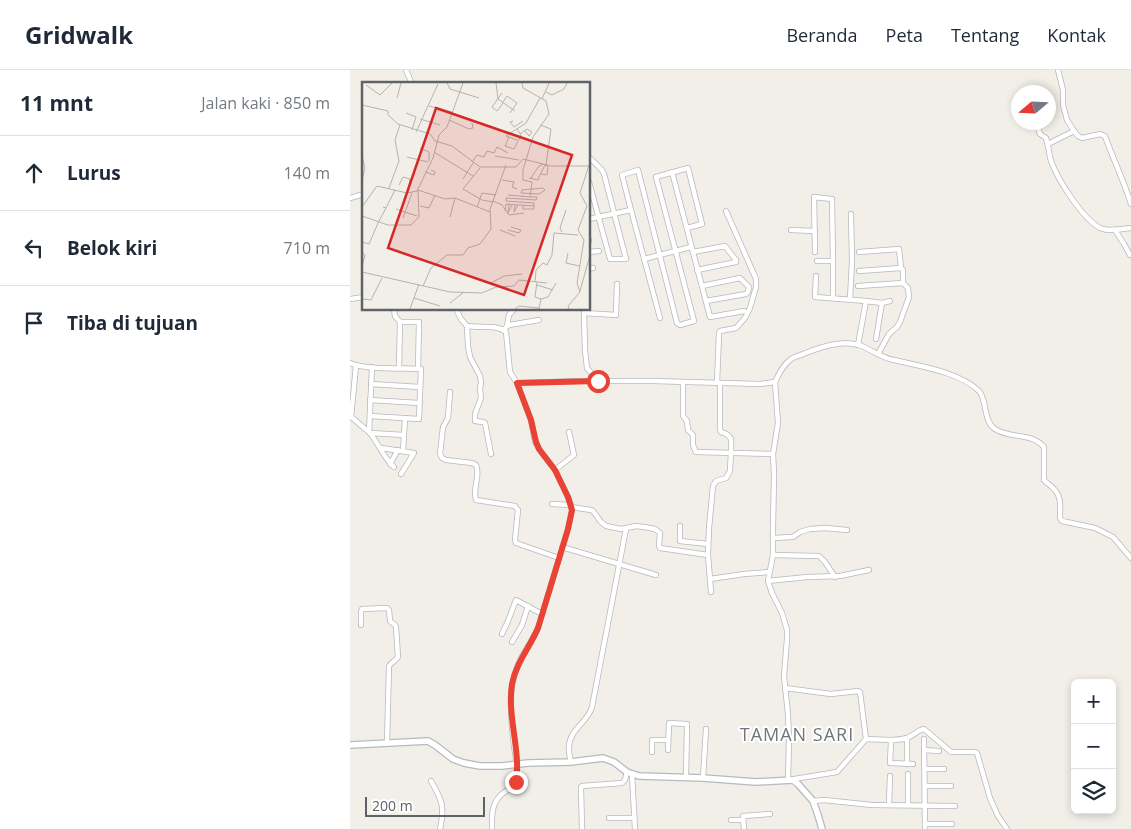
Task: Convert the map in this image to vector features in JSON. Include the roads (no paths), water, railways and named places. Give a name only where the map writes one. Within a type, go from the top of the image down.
[{"type":"street","points":[[406,70],[411,82]]},
{"type":"street","points":[[1058,70],[1068,123],[1082,138],[1100,134],[1105,136],[1131,204]]},
{"type":"street","points":[[1039,130],[1040,134],[1046,138],[1052,162],[1074,203],[1089,219],[1101,228],[1115,230],[1131,228]]},
{"type":"street","points":[[1048,144],[1074,131]]},
{"type":"street","points":[[590,158],[604,174],[626,259],[610,259],[591,199]]},
{"type":"street","points":[[660,318],[622,175],[638,170],[677,323],[680,325],[694,321],[656,177],[688,168],[702,224],[687,228]]},
{"type":"street","points":[[672,172],[710,317],[744,311]]},
{"type":"street","points":[[815,252],[814,196],[832,199],[833,298]]},
{"type":"street","points":[[590,219],[631,210]]},
{"type":"street","points":[[712,592],[708,544],[713,486],[716,481],[726,478],[730,470],[732,443],[731,438],[721,432],[720,429],[718,333],[734,329],[741,324],[750,308],[756,287],[753,272],[726,211]]},
{"type":"street","points":[[850,299],[852,261],[851,214]]},
{"type":"street","points":[[791,230],[815,231]]},
{"type":"street","points":[[1115,230],[1130,255]]},
{"type":"street","points":[[644,259],[676,251],[725,246],[736,260],[736,262],[697,270]]},
{"type":"street","points":[[859,252],[898,248],[901,268],[903,270],[903,283],[907,286],[909,294],[902,318],[888,335],[878,354]]},
{"type":"street","points":[[590,252],[600,251]]},
{"type":"street","points":[[817,261],[833,261]]},
{"type":"street","points":[[859,271],[901,268]]},
{"type":"street","points":[[816,276],[815,297],[882,303],[890,301]]},
{"type":"street","points":[[702,286],[741,278],[749,287],[746,294],[706,301]]},
{"type":"street","points":[[858,286],[903,283]]},
{"type":"street","points":[[598,381],[587,368],[584,311],[616,315],[617,284]]},
{"type":"street","points":[[858,345],[866,301]]},
{"type":"street","points":[[876,339],[882,303]]},
{"type":"street","points":[[394,310],[395,316],[400,322],[399,368]]},
{"type":"street","points":[[456,310],[461,319],[468,326],[495,328],[506,332],[511,375],[517,383],[531,420],[536,442],[555,470],[571,506],[572,514],[559,558],[535,630],[527,643]]},
{"type":"street","points":[[503,330],[507,326],[513,310]]},
{"type":"street","points":[[507,326],[539,320]]},
{"type":"street","points":[[400,322],[419,322],[418,369]]},
{"type":"street","points":[[468,326],[470,357],[480,376],[481,382],[481,398],[475,414],[475,421],[485,423],[491,454]]},
{"type":"street","points":[[788,780],[788,714],[784,676],[787,639],[782,614],[768,582],[773,555],[774,454],[778,423],[775,382],[780,370],[791,359],[838,343],[858,345],[888,359],[952,374],[979,391],[992,427],[1014,436],[1033,439],[1044,447],[1044,480],[1059,496],[1060,518],[1062,521],[1095,528],[1113,537],[1131,558]]},
{"type":"street","points":[[350,363],[356,366],[421,369],[419,419],[370,416]]},
{"type":"street","points":[[356,366],[351,416],[369,432],[392,465],[401,451],[405,418]]},
{"type":"street","points":[[369,432],[372,367]]},
{"type":"street","points":[[517,383],[598,381],[760,384],[775,382]]},
{"type":"street","points":[[683,382],[683,416],[687,421],[688,430],[693,435],[693,445],[696,452],[774,454]]},
{"type":"street","points":[[371,384],[420,387]]},
{"type":"street","points":[[450,392],[448,418],[443,427],[440,454],[442,458],[476,464],[478,470],[476,500],[515,506],[518,510],[516,543],[559,558]]},
{"type":"street","points":[[370,400],[419,403]]},
{"type":"street","points":[[369,432],[404,435]]},
{"type":"street","points":[[555,470],[574,454],[569,432]]},
{"type":"street","points":[[381,448],[414,453],[401,474]]},
{"type":"street","points":[[552,504],[593,511],[606,526],[621,529],[636,526],[655,529],[660,533],[660,548],[708,555]]},
{"type":"street","points":[[680,526],[680,541],[708,544]]},
{"type":"street","points":[[571,762],[570,740],[589,715],[592,707],[626,529]]},
{"type":"street","points":[[773,538],[794,537],[801,531],[810,529],[847,530]]},
{"type":"street","points":[[562,547],[656,575]]},
{"type":"street","points":[[773,555],[819,556],[835,577]]},
{"type":"street","points":[[768,582],[807,577],[835,577],[869,570]]},
{"type":"street","points":[[710,579],[769,572]]},
{"type":"street","points":[[502,634],[515,600],[541,613]]},
{"type":"street","points":[[512,642],[522,625],[528,606]]},
{"type":"street","points":[[361,625],[362,609],[387,608],[390,621],[396,627],[398,657],[397,660],[390,664],[387,743]]},
{"type":"street","points":[[492,829],[494,807],[497,800],[501,794],[515,784],[516,764],[511,707],[512,685],[518,663],[535,635],[541,613]]},
{"type":"street","points":[[350,745],[428,741],[453,759],[472,765],[494,767],[528,763],[606,759],[618,764],[630,773],[641,776],[772,782],[838,772],[866,739],[860,692],[830,694],[785,688]]},
{"type":"street","points":[[668,750],[669,723],[687,724],[686,777]]},
{"type":"street","points":[[704,778],[706,729]]},
{"type":"street","points":[[866,739],[896,741],[912,736],[921,729],[924,729],[949,751],[976,752],[990,798],[998,816],[1007,829]]},
{"type":"street","points":[[906,738],[907,764]]},
{"type":"street","points":[[924,739],[925,827],[952,824]]},
{"type":"street","points":[[652,752],[652,740],[668,740]]},
{"type":"street","points":[[891,741],[890,763],[913,764]]},
{"type":"street","points":[[924,750],[939,751]]},
{"type":"street","points":[[925,769],[944,769]]},
{"type":"street","points":[[630,773],[635,829]]},
{"type":"street","points":[[582,829],[582,786],[622,783],[630,773]]},
{"type":"street","points":[[908,774],[908,804]]},
{"type":"street","points":[[889,805],[890,776]]},
{"type":"street","points":[[788,780],[796,782],[813,802],[822,829]]},
{"type":"street","points":[[430,781],[441,799],[443,807],[440,829]]},
{"type":"street","points":[[925,786],[951,786]]},
{"type":"street","points":[[813,802],[824,800],[872,805],[955,806]]},
{"type":"street","points":[[744,829],[743,816],[770,814]]},
{"type":"street","points":[[609,818],[634,818]]},
{"type":"street","points":[[731,820],[743,820]]},
{"type":"district","name":"TAMAN SARI","points":[[797,735]]}]
